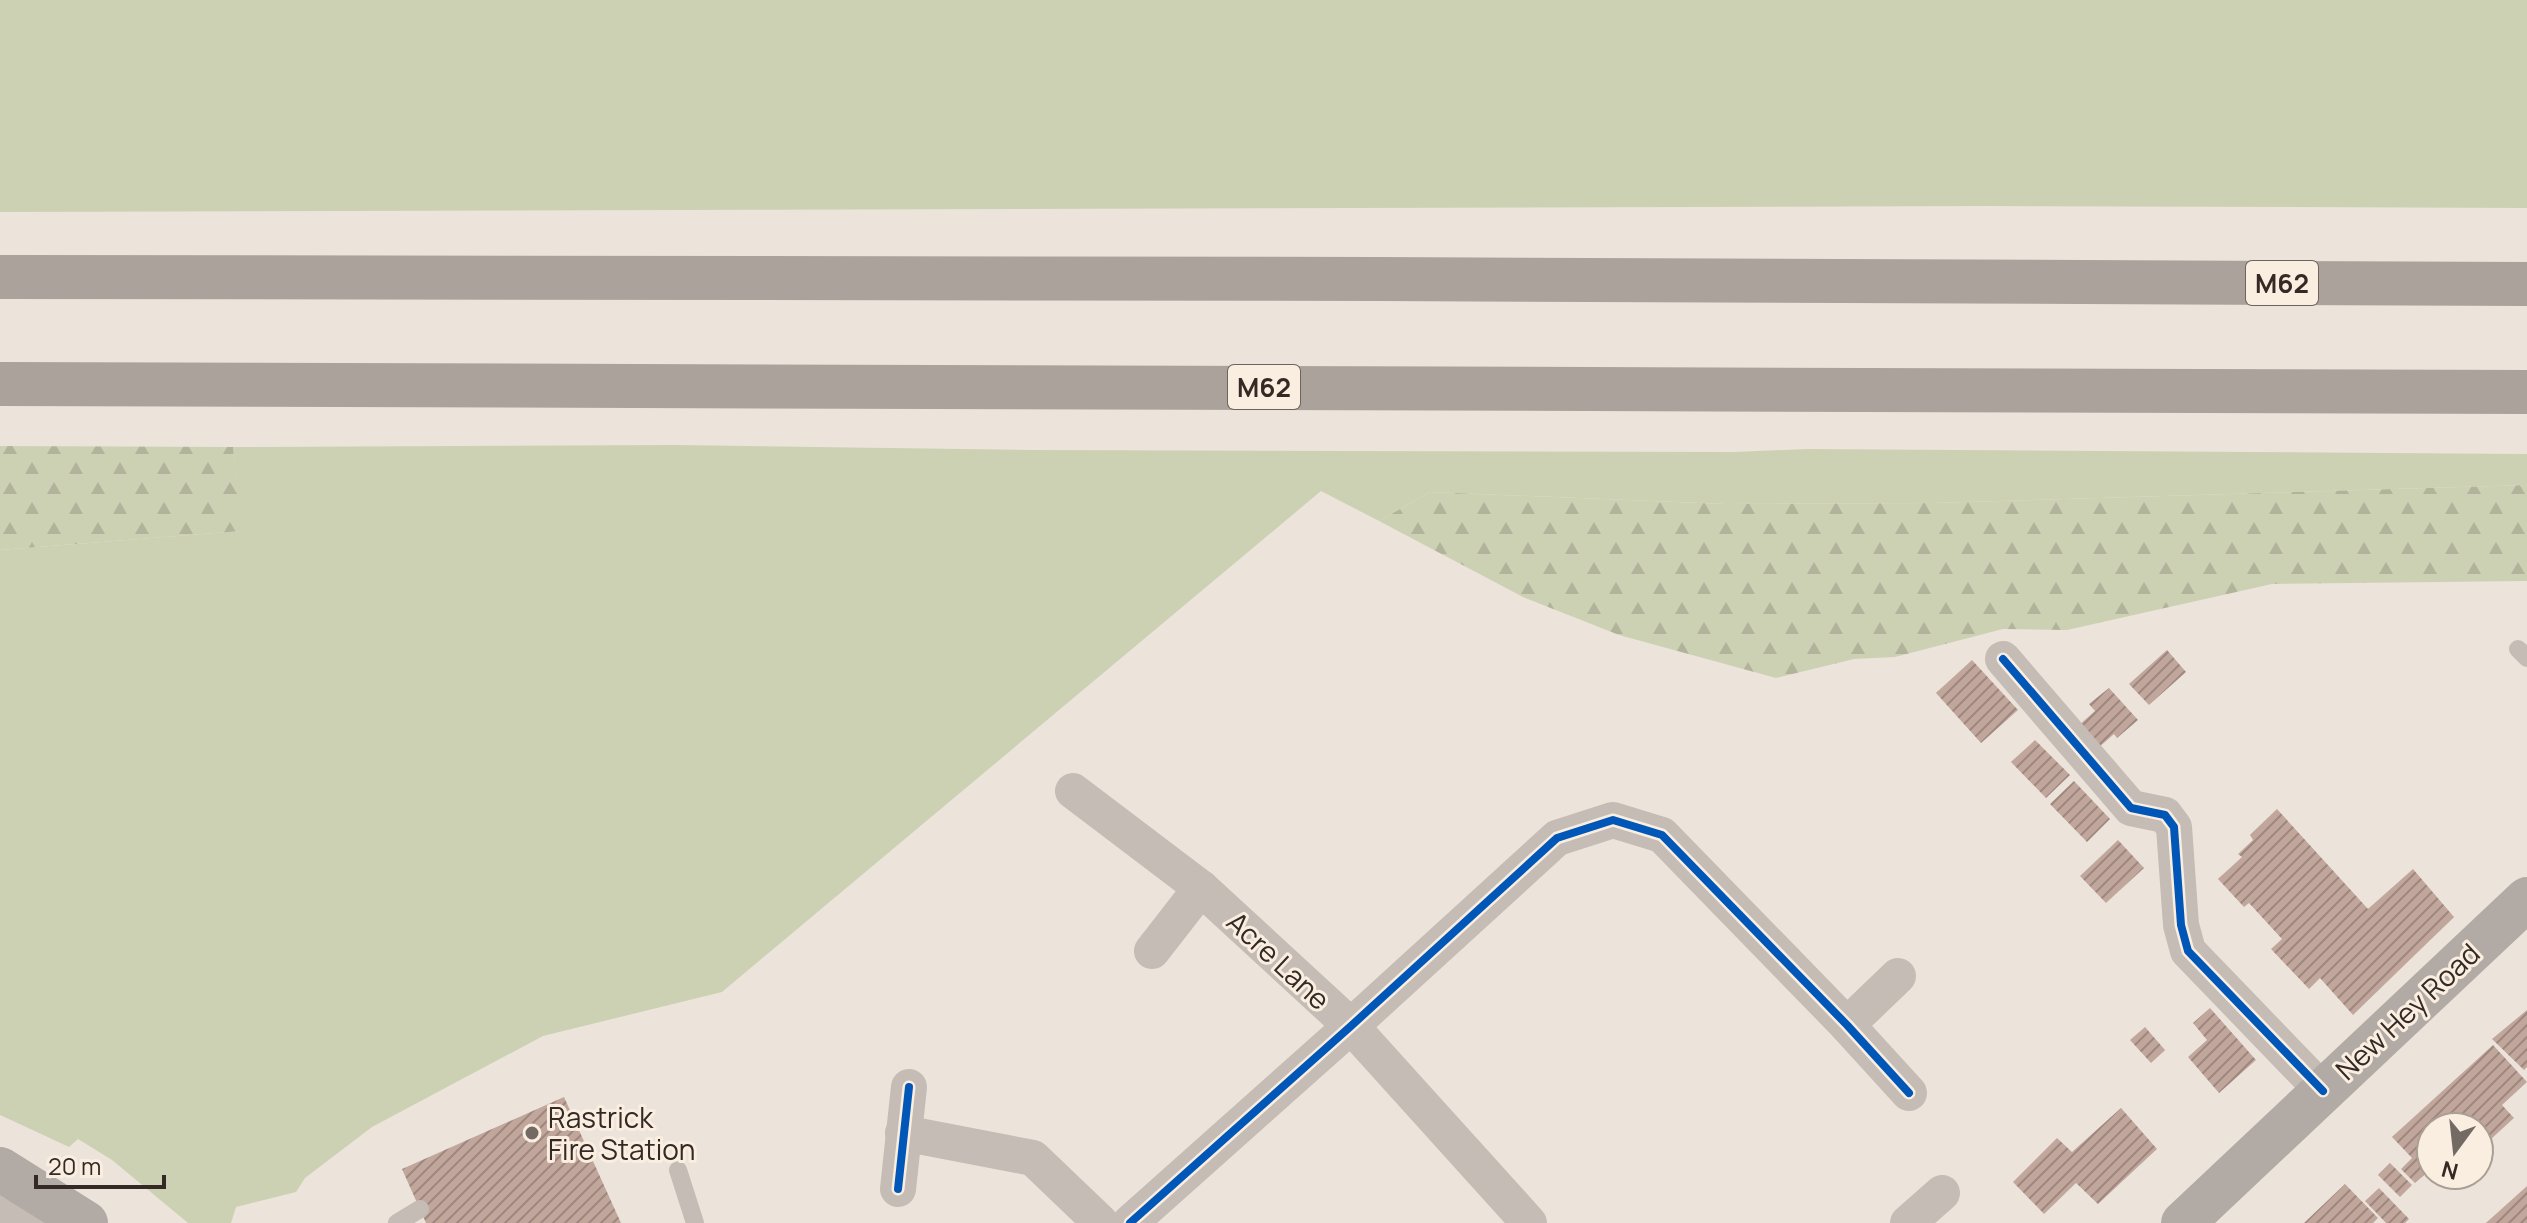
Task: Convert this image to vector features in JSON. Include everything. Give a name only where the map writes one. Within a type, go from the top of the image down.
[{"type":"highway","name":"M62","points":[[0,277],[2527,284]]},
{"type":"highway","name":"M62","points":[[0,384],[2527,392]]},
{"type":"main road","name":"New Hey Road","points":[[2183,1223],[2527,899]]},
{"type":"main road","points":[[0,1169],[86,1223]]},
{"type":"street","points":[[2003,659],[2131,808],[2165,815],[2174,827],[2181,925],[2188,951],[2323,1091]]},
{"type":"street","name":"Acre Lane","points":[[1073,791],[1201,888],[1351,1026],[1529,1223]]},
{"type":"street","points":[[1130,1223],[1557,838],[1613,820],[1662,835],[1909,1093]]},
{"type":"street","points":[[1152,951],[1201,888]]},
{"type":"street","points":[[1847,1025],[1898,976]]},
{"type":"street","points":[[898,1189],[909,1087]]},
{"type":"street","points":[[903,1133],[1033,1158],[1101,1223]]},
{"type":"street","points":[[1908,1223],[1942,1193]]},
{"type":"street","points":[[0,1212],[46,1223]]},
{"type":"lane","points":[[678,1170],[695,1223]]},
{"type":"lane","points":[[397,1223],[420,1209]]},
{"type":"green space","points":[[0,0],[2527,0],[2527,208],[1989,206],[0,212]]},
{"type":"green space","points":[[676,445],[1029,450],[1734,452],[1807,449],[2527,454],[2527,485],[1932,503],[1725,504],[1430,492],[1379,521],[1321,491],[722,992],[543,1036],[372,1127],[305,1178],[296,1192],[236,1207],[231,1223],[188,1223],[112,1160],[78,1139],[69,1147],[0,1115],[0,550],[240,531],[233,447]]},
{"type":"green space","points":[[0,446],[233,447],[241,531],[0,550]]},
{"type":"green space","points":[[2527,485],[2527,581],[2272,584],[2067,630],[2003,629],[1895,657],[1854,659],[1776,678],[1619,635],[1523,597],[1379,521],[1430,492],[1725,504],[1932,503]]},
{"type":"building","points":[[2167,650],[2186,672],[2149,705],[2129,684]]},
{"type":"building","points":[[1972,660],[2018,710],[1981,743],[1936,693]]},
{"type":"building","points":[[2109,688],[2138,720],[2117,738],[2114,734],[2097,749],[2078,726],[2095,711],[2089,704]]},
{"type":"building","points":[[2035,740],[2070,775],[2046,798],[2011,762]]},
{"type":"building","points":[[2074,781],[2110,819],[2087,842],[2050,804]]},
{"type":"building","points":[[2277,809],[2368,909],[2413,869],[2454,917],[2353,1015],[2320,978],[2309,989],[2271,949],[2282,939],[2249,903],[2244,907],[2218,879],[2242,857],[2238,854],[2253,840],[2250,835]]},
{"type":"building","points":[[2118,840],[2144,868],[2106,903],[2080,876]]},
{"type":"building","points":[[2210,1008],[2256,1060],[2219,1093],[2188,1057],[2207,1040],[2193,1023]]},
{"type":"building","points":[[2527,1010],[2527,1067],[2524,1070],[2492,1039]]},
{"type":"building","points":[[2145,1027],[2165,1050],[2151,1063],[2130,1040]]},
{"type":"building","points":[[2493,1045],[2527,1082],[2502,1105],[2514,1118],[2495,1135],[2495,1111],[2421,1111]]},
{"type":"building","name":"Rastrick Fire Station","points":[[564,1097],[621,1223],[426,1223],[402,1169]]},
{"type":"building","points":[[2121,1108],[2157,1149],[2098,1204],[2076,1183],[2044,1214],[2013,1182],[2057,1138],[2072,1152]]},
{"type":"building","points":[[2415,1116],[2415,1183],[2401,1169],[2412,1158],[2392,1137]]},
{"type":"building","points":[[2390,1163],[2412,1185],[2400,1197],[2378,1175]]},
{"type":"building","points":[[2345,1184],[2378,1218],[2373,1223],[2304,1223]]},
{"type":"building","points":[[2527,1186],[2527,1223],[2486,1223]]},
{"type":"building","points":[[2379,1188],[2409,1219],[2405,1223],[2386,1223],[2365,1201]]},
{"type":"cycle path","points":[[2003,659],[2131,808],[2165,815],[2174,827],[2181,925],[2188,951],[2323,1091]]},
{"type":"cycle path","points":[[1130,1223],[1557,838],[1613,820],[1662,835],[1909,1093]]},
{"type":"cycle path","points":[[898,1189],[909,1087]]},
{"type":"place","name":"Rastrick Fire Station","points":[[532,1133]]}]
